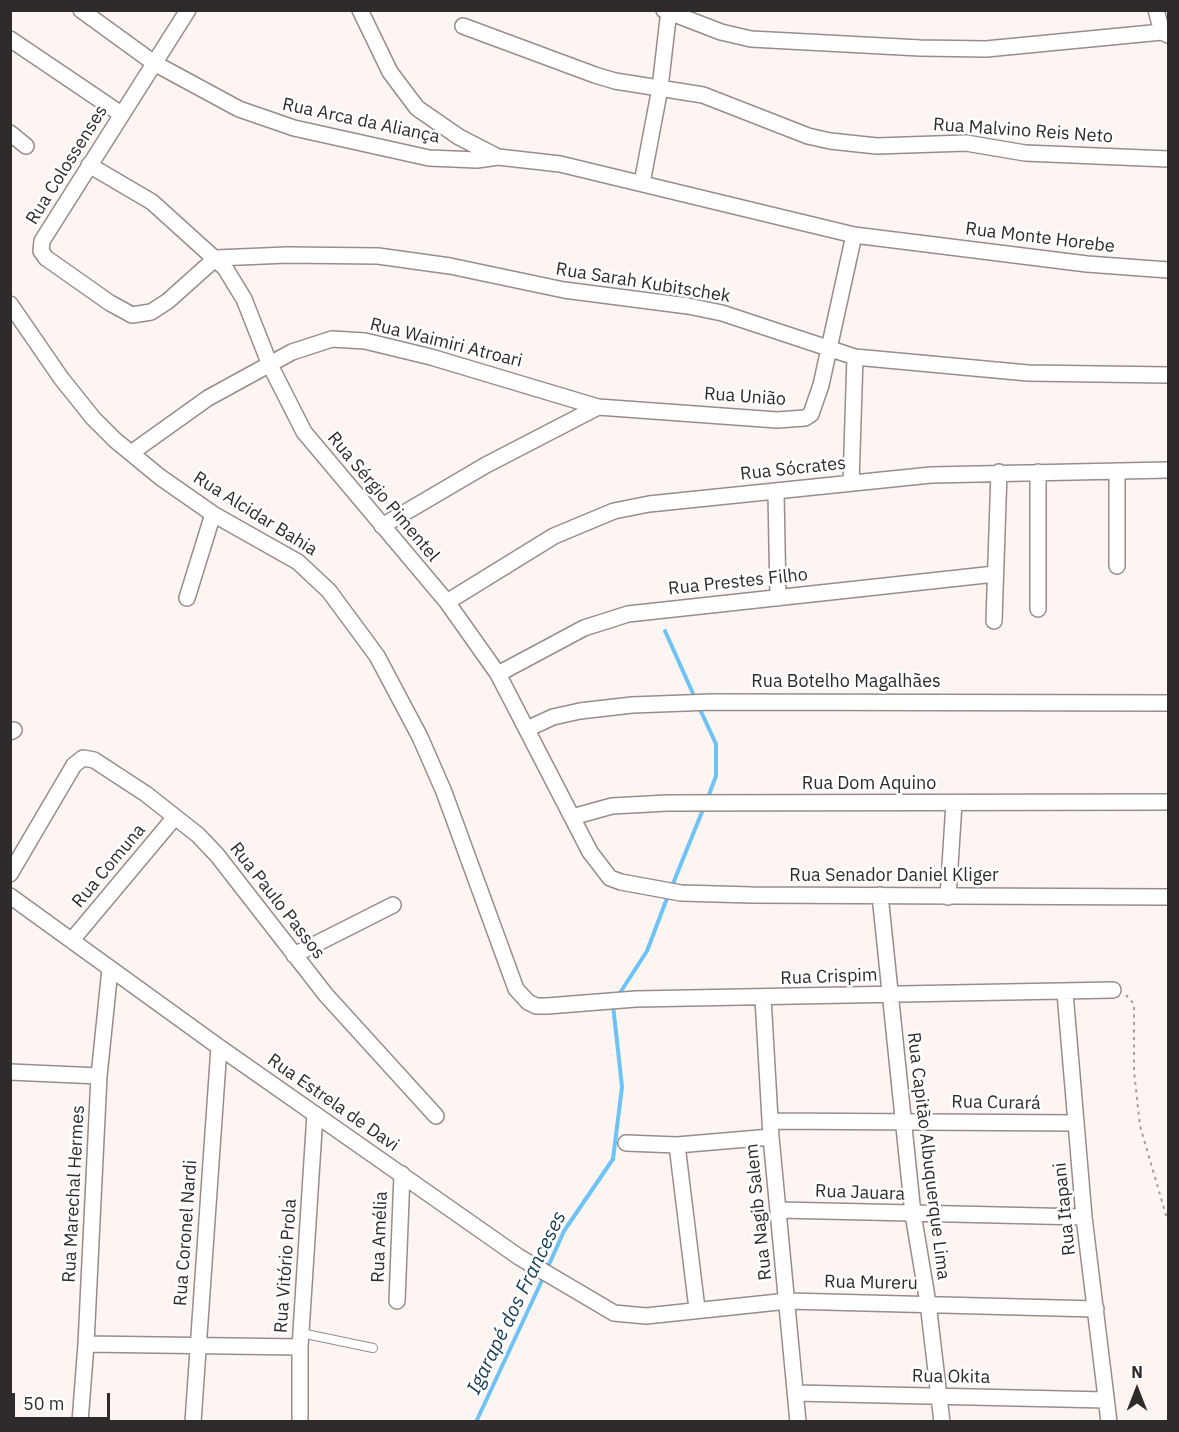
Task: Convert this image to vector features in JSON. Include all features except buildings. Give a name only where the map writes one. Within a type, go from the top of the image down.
[{"type":"street","name":"Rua Arca da Aliança","points":[[81,10],[154,63],[239,110],[294,128],[429,158],[477,160],[498,157],[560,164],[854,235],[906,241]]},
{"type":"street","name":"Rua Colossenses","points":[[188,10],[42,241],[41,251],[54,265],[122,310],[141,315],[168,301],[216,258]]},
{"type":"street","points":[[360,10],[390,72],[417,108],[459,137],[498,157]]},
{"type":"street","points":[[642,183],[660,88],[667,11],[721,32],[751,39],[920,48],[1036,45],[1165,34],[1156,10]]},
{"type":"street","name":"Rua Malvino Reis Neto","points":[[463,26],[595,75],[713,98],[808,136],[830,141],[877,146],[955,142],[1024,153],[1168,159]]},
{"type":"street","points":[[10,39],[121,114]]},
{"type":"street","points":[[10,133],[26,146]]},
{"type":"street","name":"Rua Sérgio Pimentel","points":[[90,165],[152,202],[225,268],[244,299],[270,365],[304,432],[447,602],[498,674],[572,817],[601,867],[610,878],[621,882]]},
{"type":"street","name":"Rua União","points":[[598,407],[777,420],[805,418],[811,414],[816,403],[829,350],[854,235]]},
{"type":"street","name":"Rua Monte Horebe","points":[[906,241],[1087,264],[1168,270]]},
{"type":"street","name":"Rua Sarah Kubitschek","points":[[216,258],[328,255],[413,260],[564,290],[722,313],[855,357],[1028,373],[1168,375]]},
{"type":"street","name":"Rua Alcidar Bahia","points":[[10,304],[77,398],[100,425],[160,477],[213,514],[280,549],[313,573],[377,656],[399,695],[444,792],[516,989],[528,1002],[536,1006],[547,1006]]},
{"type":"street","name":"Rua Waimiri Atroari","points":[[131,453],[208,398],[270,365],[315,343],[346,339],[365,341],[504,377],[598,407]]},
{"type":"street","points":[[851,483],[855,357]]},
{"type":"street","points":[[382,526],[486,465],[598,407]]},
{"type":"street","name":"Rua Sócrates","points":[[447,602],[554,536],[605,514],[687,499],[776,493],[932,475],[1168,470]]},
{"type":"street","points":[[1117,471],[1117,566]]},
{"type":"street","points":[[994,621],[999,472]]},
{"type":"street","points":[[1038,472],[1038,609]]},
{"type":"street","points":[[776,493],[778,598]]},
{"type":"street","points":[[187,598],[213,514]]},
{"type":"street","name":"Rua Prestes Filho","points":[[498,674],[584,628],[628,614],[953,576],[995,574]]},
{"type":"street","name":"Rua Botelho Magalhães","points":[[528,729],[553,717],[580,711],[632,705],[712,702],[1168,703]]},
{"type":"street","name":"Rua Paulo Passos","points":[[10,874],[78,760],[94,760],[175,817],[217,855],[326,995],[436,1116]]},
{"type":"street","name":"Rua Dom Aquino","points":[[572,817],[594,810],[636,804],[1168,802]]},
{"type":"street","points":[[948,897],[954,803]]},
{"type":"street","name":"Rua Comuna","points":[[72,940],[175,817]]},
{"type":"street","name":"Rua Senador Daniel Kliger","points":[[621,882],[681,892],[948,897],[1168,897]]},
{"type":"street","name":"Rua Capitão Albuquerque Lima","points":[[880,895],[888,995],[913,1214],[928,1303],[942,1422]]},
{"type":"street","name":"Rua Estrela de Davi","points":[[10,896],[219,1047],[519,1257],[614,1313],[646,1316]]},
{"type":"street","points":[[294,955],[393,905]]},
{"type":"street","name":"Rua Marechal Hermes","points":[[80,1422],[99,1076],[110,969]]},
{"type":"street","name":"Rua Crispim","points":[[547,1006],[636,999],[1065,993],[1113,990]]},
{"type":"street","name":"Rua Itapani","points":[[1065,993],[1084,1217],[1109,1422]]},
{"type":"street","name":"Rua Nagib Salem","points":[[763,998],[771,1137],[780,1210],[798,1422]]},
{"type":"street","name":"Rua Coronel Nardi","points":[[193,1422],[219,1047]]},
{"type":"street","points":[[10,1072],[99,1076]]},
{"type":"street","name":"Rua Vitório Prola","points":[[300,1422],[301,1340],[315,1114]]},
{"type":"street","name":"Rua Curará","points":[[771,1121],[1076,1123]]},
{"type":"street","points":[[626,1143],[677,1145],[771,1137]]},
{"type":"street","points":[[677,1145],[697,1309]]},
{"type":"street","name":"Rua Amélia","points":[[397,1301],[402,1174]]},
{"type":"street","name":"Rua Jauara","points":[[780,1210],[1084,1217]]},
{"type":"street","name":"Rua Mureru","points":[[646,1316],[788,1301],[1096,1309]]},
{"type":"street","points":[[86,1344],[197,1346],[301,1340]]},
{"type":"street","name":"Rua Okita","points":[[795,1393],[1106,1400]]},
{"type":"lane","points":[[301,1340],[373,1348]]},
{"type":"path","points":[[1113,990],[1121,992],[1134,1004],[1136,1097],[1146,1149],[1168,1222]]},
{"type":"waterway","name":"Igarapé dos Franceses","points":[[665,631],[695,698]]},
{"type":"waterway","name":"Igarapé dos Franceses","points":[[698,705],[716,744],[716,776],[707,800]]},
{"type":"waterway","name":"Igarapé dos Franceses","points":[[672,886],[704,807]]},
{"type":"waterway","name":"Igarapé dos Franceses","points":[[618,996],[647,951],[669,893]]},
{"type":"waterway","name":"Igarapé dos Franceses","points":[[547,1269],[564,1231],[613,1159],[622,1087],[613,1005]]},
{"type":"waterway","name":"Igarapé dos Franceses","points":[[476,1422],[544,1276]]}]
